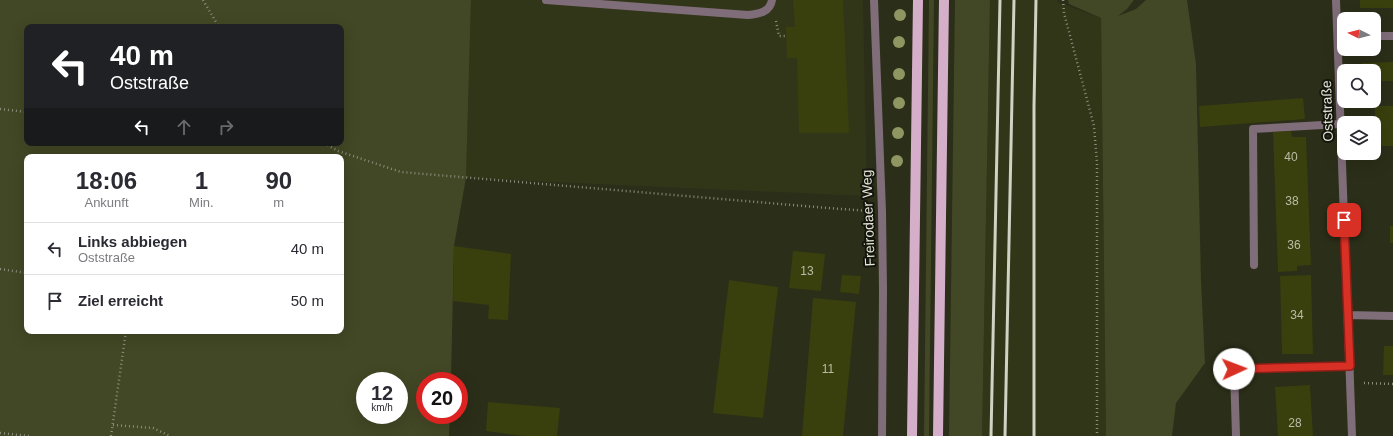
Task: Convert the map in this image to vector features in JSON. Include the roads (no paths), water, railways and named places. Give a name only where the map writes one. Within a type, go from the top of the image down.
[{"type":"main road","points":[[912,436],[918,0]]},
{"type":"main road","points":[[938,436],[944,0]]},
{"type":"street","points":[[546,0],[748,15],[758,14],[766,10],[772,1]]},
{"type":"street","name":"Freirodaer Weg","points":[[874,0],[882,211],[882,436]]},
{"type":"street","name":"Oststraße","points":[[1336,0],[1337,12]]},
{"type":"street","points":[[1381,36],[1393,36]]},
{"type":"street","name":"Oststraße","points":[[1340,56],[1340,116]]},
{"type":"street","points":[[1254,265],[1253,129],[1337,124]]},
{"type":"street","name":"Oststraße","points":[[1342,160],[1352,436]]},
{"type":"street","points":[[1348,315],[1393,316]]},
{"type":"street","points":[[1236,436],[1234,369],[1350,366]]},
{"type":"railway","points":[[991,436],[1000,0]]},
{"type":"railway","points":[[1005,436],[1014,0]]},
{"type":"railway","points":[[1034,436],[1034,106],[1036,0]]}]
